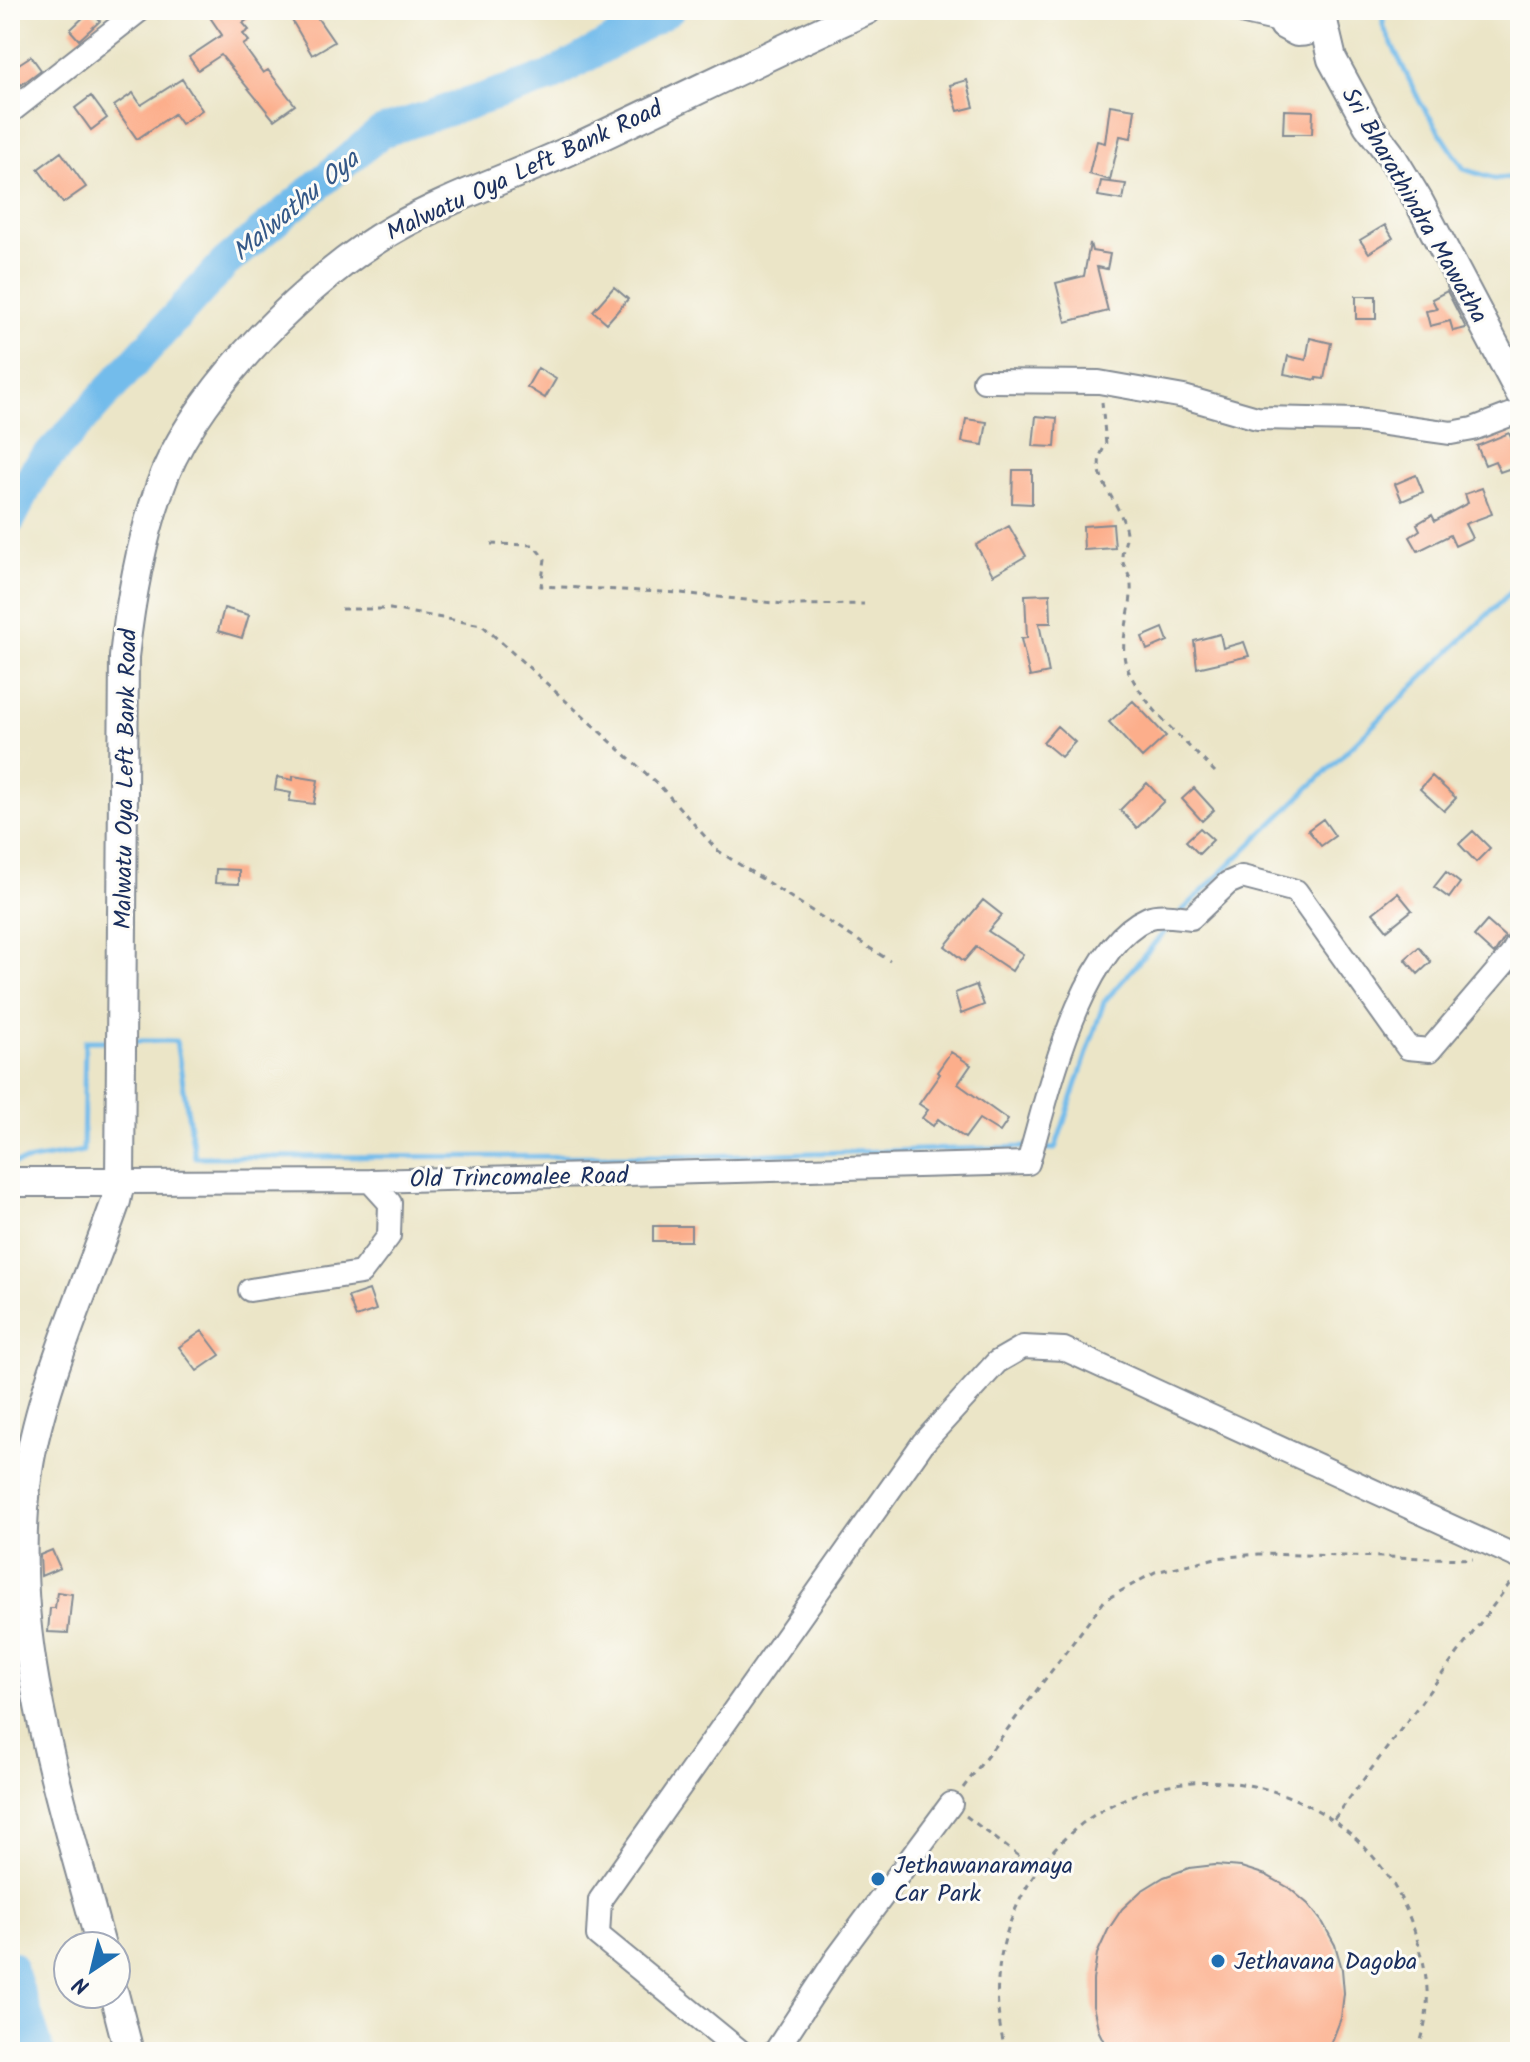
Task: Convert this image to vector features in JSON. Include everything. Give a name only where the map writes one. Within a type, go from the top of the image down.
[{"type":"main road","name":"Malwatu Oya Left Bank Road","points":[[97,1930],[33,1680],[23,1592],[23,1549],[28,1471],[40,1418],[120,1182],[124,657],[140,557],[166,473],[179,447],[216,392],[263,335],[321,279],[354,254],[434,208],[570,150],[867,10]]},
{"type":"main road","points":[[1245,10],[1313,29],[1323,14]]},
{"type":"main road","name":"Sri Bharathindra Mawatha","points":[[1323,14],[1332,59],[1368,125],[1418,200],[1520,393]]},
{"type":"main road","name":"Sri Bharathindra Mawatha","points":[[1285,20],[1332,59]]},
{"type":"main road","name":"Old Trincomalee Road","points":[[10,1182],[120,1182]]},
{"type":"main road","points":[[118,2010],[129,2052]]},
{"type":"street","points":[[10,112],[140,10]]},
{"type":"street","points":[[984,381],[1099,382],[1184,397],[1257,418],[1357,420],[1451,433],[1473,429],[1520,411]]},
{"type":"street","name":"Old Trincomalee Road","points":[[120,1182],[370,1181],[1028,1163],[1067,1031],[1100,964],[1121,936],[1150,917],[1191,918],[1228,883],[1242,877],[1296,891],[1408,1048],[1430,1050],[1511,955],[1520,939]]},
{"type":"street","points":[[250,1290],[361,1273],[389,1236],[390,1203],[370,1181]]},
{"type":"street","points":[[741,2052],[598,1935],[600,1900],[923,1443],[997,1362],[1023,1347],[1064,1349],[1520,1558]]},
{"type":"street","points":[[775,2052],[836,1959],[951,1804]]},
{"type":"path","points":[[1099,382],[1106,445],[1097,456],[1097,468],[1124,521],[1127,538],[1122,558],[1132,583],[1124,649],[1128,668],[1155,711],[1215,772]]},
{"type":"path","points":[[491,544],[533,545],[545,559],[541,586],[681,593],[792,605],[864,604]]},
{"type":"path","points":[[341,609],[390,609],[482,625],[661,787],[717,850],[890,961]]},
{"type":"path","points":[[1036,1869],[951,1804],[1105,1600],[1155,1572],[1216,1558],[1259,1554],[1474,1559]]},
{"type":"path","points":[[1334,1819],[1520,1569]]},
{"type":"path","points":[[1006,2052],[999,2029],[997,1973],[1010,1919],[1036,1869],[1068,1834],[1107,1806],[1151,1788],[1198,1780],[1246,1783],[1292,1796],[1334,1819],[1376,1857],[1406,1904],[1424,1958],[1427,2014],[1418,2052]]},
{"type":"building","points":[[205,10],[260,10],[243,23],[249,30],[243,34],[249,41],[243,45],[263,73],[268,70],[295,105],[274,120],[221,55],[198,70],[189,57],[222,35]]},
{"type":"building","points":[[286,10],[312,10],[334,42],[312,55]]},
{"type":"building","points":[[90,11],[100,21],[79,40],[70,30]]},
{"type":"building","points":[[31,56],[41,70],[21,85],[11,69]]},
{"type":"building","points":[[182,79],[202,110],[181,124],[174,114],[137,139],[114,106],[133,93],[141,105]]},
{"type":"building","points":[[967,80],[974,107],[958,111],[950,85]]},
{"type":"building","points":[[91,96],[107,118],[91,130],[75,108]]},
{"type":"building","points":[[1110,105],[1135,109],[1131,138],[1120,136],[1110,180],[1089,174],[1097,141],[1105,143]]},
{"type":"building","points":[[1284,110],[1313,111],[1312,134],[1283,134]]},
{"type":"building","points":[[61,152],[86,187],[63,203],[38,169]]},
{"type":"building","points":[[1101,181],[1126,184],[1123,200],[1098,196]]},
{"type":"building","points":[[1385,225],[1393,238],[1369,253],[1360,240]]},
{"type":"building","points":[[1090,243],[1092,251],[1110,254],[1107,269],[1097,267],[1108,311],[1066,322],[1056,283],[1084,276]]},
{"type":"building","points":[[614,287],[628,299],[607,323],[593,311]]},
{"type":"building","points":[[1447,291],[1466,328],[1453,331],[1450,321],[1430,326],[1426,311],[1437,309],[1432,299]]},
{"type":"building","points":[[1356,296],[1376,296],[1376,319],[1356,319]]},
{"type":"building","points":[[1310,338],[1331,343],[1324,379],[1284,374],[1288,356],[1306,360]]},
{"type":"building","points":[[538,368],[556,379],[545,398],[527,387]]},
{"type":"building","points":[[1036,416],[1057,418],[1055,447],[1033,446]]},
{"type":"building","points":[[966,419],[987,422],[983,445],[962,442]]},
{"type":"building","points":[[1509,433],[1514,444],[1520,442],[1520,465],[1500,472],[1495,461],[1485,465],[1477,446]]},
{"type":"building","points":[[1013,470],[1032,470],[1032,504],[1012,503]]},
{"type":"building","points":[[1416,475],[1423,492],[1402,501],[1395,484]]},
{"type":"building","points":[[1482,488],[1492,514],[1465,524],[1472,538],[1455,546],[1450,535],[1418,551],[1410,537],[1420,530],[1417,524],[1432,515],[1435,521],[1468,503],[1465,494]]},
{"type":"building","points":[[1113,524],[1115,548],[1084,550],[1083,526]]},
{"type":"building","points":[[1009,526],[1026,556],[993,575],[976,545]]},
{"type":"building","points":[[1050,594],[1051,623],[1039,623],[1049,673],[1030,677],[1021,639],[1027,638],[1025,595]]},
{"type":"building","points":[[224,608],[249,615],[242,638],[218,631]]},
{"type":"building","points":[[1163,628],[1168,641],[1147,650],[1142,637]]},
{"type":"building","points":[[1220,634],[1223,648],[1244,642],[1249,656],[1197,668],[1194,641]]},
{"type":"building","points":[[1133,701],[1166,736],[1142,758],[1109,722]]},
{"type":"building","points":[[1057,726],[1075,742],[1061,757],[1043,742]]},
{"type":"building","points":[[293,776],[318,780],[314,804],[289,801],[291,793],[275,790],[277,777],[293,780]]},
{"type":"building","points":[[1432,776],[1456,798],[1444,811],[1420,789]]},
{"type":"building","points":[[1147,783],[1164,801],[1137,828],[1120,810]]},
{"type":"building","points":[[1194,788],[1214,810],[1202,821],[1182,799]]},
{"type":"building","points":[[1323,819],[1335,836],[1321,846],[1308,830]]},
{"type":"building","points":[[1200,828],[1213,840],[1199,854],[1186,841]]},
{"type":"building","points":[[1473,831],[1490,848],[1476,862],[1459,844]]},
{"type":"building","points":[[216,869],[239,870],[239,884],[215,883]]},
{"type":"building","points":[[1446,872],[1460,883],[1449,898],[1434,887]]},
{"type":"building","points":[[1398,893],[1412,910],[1387,930],[1373,913]]},
{"type":"building","points":[[983,900],[1002,915],[988,931],[1023,954],[1012,971],[976,947],[964,961],[945,946]]},
{"type":"building","points":[[1487,921],[1505,937],[1494,954],[1474,936]]},
{"type":"building","points":[[1419,947],[1431,962],[1418,974],[1405,959]]},
{"type":"building","points":[[976,985],[984,1005],[961,1014],[955,993]]},
{"type":"building","points":[[951,1052],[971,1065],[958,1084],[1008,1120],[1000,1132],[979,1119],[965,1138],[938,1119],[933,1126],[922,1118],[928,1110],[919,1104]]},
{"type":"building","points":[[653,1226],[691,1226],[691,1241],[653,1241]]},
{"type":"building","points":[[369,1290],[376,1310],[356,1317],[348,1297]]},
{"type":"building","points":[[202,1331],[220,1355],[197,1371],[179,1347]]},
{"type":"building","points":[[52,1550],[60,1568],[41,1576],[40,1555]]},
{"type":"building","points":[[57,1592],[72,1594],[68,1633],[48,1632],[50,1608],[55,1608]]},
{"type":"building","name":"Jethavana Dagoba","points":[[1215,1865],[1241,1867],[1266,1875],[1308,1904],[1323,1923],[1335,1945],[1342,1969],[1344,1993],[1341,2018],[1328,2052],[1109,2052],[1099,2032],[1093,2006],[1097,1954],[1108,1930],[1122,1909],[1141,1891],[1164,1877],[1189,1868]]},
{"type":"waterway","name":"Malwathu Oya","points":[[10,519],[35,471],[225,263],[381,132],[549,77],[669,10]]},
{"type":"waterway","points":[[1383,10],[1383,26],[1420,102],[1464,169],[1495,179],[1520,177]]},
{"type":"waterway","points":[[1182,911],[1520,583]]},
{"type":"waterway","points":[[1038,1148],[1055,1149],[1104,1002],[1173,922]]},
{"type":"waterway","points":[[10,1164],[83,1151],[85,1041],[111,1041]]},
{"type":"waterway","points":[[129,1041],[176,1041],[195,1157],[705,1156],[1028,1147]]},
{"type":"waterway","name":"Malwathu Oya","points":[[10,1966],[39,2052]]},
{"type":"place","name":"Jethawanaramaya Car Park","points":[[878,1879]]},
{"type":"place","name":"Jethavana Dagoba","points":[[1218,1961]]}]
